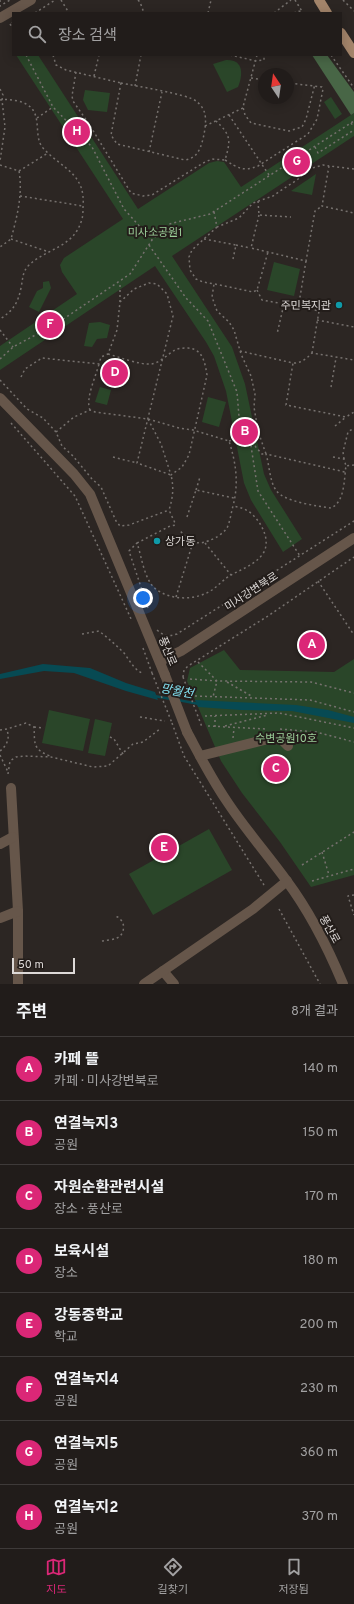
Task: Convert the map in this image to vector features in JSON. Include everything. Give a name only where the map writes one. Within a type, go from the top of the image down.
[{"type":"main road","points":[[318,0],[326,12]]},
{"type":"main road","points":[[342,35],[354,53]]},
{"type":"street","points":[[0,18],[31,0]]},
{"type":"street","name":"풍산로","points":[[0,398],[74,474],[90,494],[188,732],[207,770],[227,803],[287,881],[323,940],[343,984]]},
{"type":"street","name":"미사강변북로","points":[[160,661],[181,651],[354,538]]},
{"type":"street","points":[[200,756],[272,738],[282,740],[288,746]]},
{"type":"street","points":[[11,788],[18,911],[18,984]]},
{"type":"street","points":[[0,844],[13,837]]},
{"type":"street","points":[[144,984],[253,909],[287,881]]},
{"type":"street","points":[[0,918],[18,911]]},
{"type":"street","points":[[163,971],[174,984]]},
{"type":"path","points":[[0,0],[0,6],[10,0]]},
{"type":"path","points":[[37,12],[55,0]]},
{"type":"path","points":[[61,0],[68,12]]},
{"type":"path","points":[[138,0],[144,12]]},
{"type":"path","points":[[208,12],[211,0]]},
{"type":"path","points":[[275,12],[291,0]]},
{"type":"path","points":[[295,0],[303,12]]},
{"type":"path","points":[[343,0],[354,11]]},
{"type":"path","points":[[27,56],[53,107],[92,146],[124,209],[152,240]]},
{"type":"path","points":[[53,56],[56,65],[66,70],[162,92],[196,101],[204,110],[205,126],[203,139],[198,153],[192,159],[185,160],[117,144],[112,135],[121,83]]},
{"type":"path","points":[[94,76],[98,56]]},
{"type":"path","points":[[134,86],[140,56]]},
{"type":"path","points":[[234,56],[256,61],[264,60],[264,56]]},
{"type":"path","points":[[257,56],[243,108],[245,115],[251,123],[289,131],[297,130],[302,127],[306,119],[315,85]]},
{"type":"path","points":[[332,56],[354,88]]},
{"type":"path","points":[[76,72],[72,96],[73,101],[89,124],[131,193],[143,196],[152,195],[212,159],[225,160],[243,170],[250,169],[262,164],[308,134],[314,127],[317,119],[323,89],[322,87],[315,85],[294,83]]},
{"type":"path","points":[[251,78],[258,79]]},
{"type":"path","points":[[0,89],[3,95],[1,100],[5,127],[0,161]]},
{"type":"path","points":[[149,152],[162,92]]},
{"type":"path","points":[[0,319],[13,310],[21,288],[23,273],[29,266],[58,248],[76,232],[82,219],[83,206],[83,190],[79,179],[42,146],[37,118],[30,106],[21,102],[1,100]]},
{"type":"path","points":[[37,118],[53,107]]},
{"type":"path","points":[[205,126],[243,108]]},
{"type":"path","points":[[229,115],[270,175]]},
{"type":"path","points":[[216,121],[225,129],[229,136],[225,160]]},
{"type":"path","points":[[0,359],[12,347],[56,324],[130,274],[152,240],[169,224],[214,212],[354,121]]},
{"type":"path","points":[[351,123],[354,127]]},
{"type":"path","points":[[316,146],[318,153],[354,130]]},
{"type":"path","points":[[0,165],[19,171],[49,153]]},
{"type":"path","points":[[257,290],[253,292],[203,282],[196,279],[190,270],[189,257],[192,250],[217,227],[238,218],[254,203],[272,196],[297,180],[309,169],[323,165],[354,169]]},
{"type":"path","points":[[299,302],[315,211],[322,206],[329,166]]},
{"type":"path","points":[[0,247],[11,239],[16,222],[21,182],[19,171]]},
{"type":"path","points":[[20,196],[83,206]]},
{"type":"path","points":[[251,248],[259,215],[258,201]]},
{"type":"path","points":[[322,206],[354,213]]},
{"type":"path","points":[[214,212],[217,227]]},
{"type":"path","points":[[259,215],[291,217]]},
{"type":"path","points":[[11,239],[50,252]]},
{"type":"path","points":[[204,239],[306,261]]},
{"type":"path","points":[[149,245],[186,298],[208,322],[237,392],[240,429],[251,446],[258,491],[300,556]]},
{"type":"path","points":[[233,259],[236,245]]},
{"type":"path","points":[[240,351],[294,363],[299,363],[312,353],[319,311],[307,308],[299,302],[284,304],[262,300],[257,290],[268,252]]},
{"type":"path","points":[[108,354],[117,330],[120,302],[120,281]]},
{"type":"path","points":[[120,302],[134,289],[149,283],[157,284],[167,294],[173,316],[137,463]]},
{"type":"path","points":[[214,284],[212,297],[217,310],[229,322],[234,330],[240,351],[250,376],[255,394],[254,407],[259,434],[266,454],[273,484],[279,494],[286,498],[324,507],[331,508],[336,506],[340,500],[346,466],[343,452],[348,432],[354,428]]},
{"type":"path","points":[[277,334],[284,304]]},
{"type":"path","points":[[317,320],[354,327]]},
{"type":"path","points":[[0,330],[12,347]]},
{"type":"path","points":[[90,410],[88,400],[101,356],[108,354],[126,360],[151,364],[162,359],[175,350],[182,348],[192,348],[197,351],[206,363],[206,375],[193,430],[189,455],[182,467],[171,475]]},
{"type":"path","points":[[312,353],[354,360]]},
{"type":"path","points":[[21,377],[25,369],[42,358],[99,364]]},
{"type":"path","points":[[331,387],[336,358]]},
{"type":"path","points":[[294,363],[286,405],[346,417]]},
{"type":"path","points":[[0,380],[27,409]]},
{"type":"path","points":[[56,432],[74,417],[90,410],[95,412],[148,419],[229,441],[246,437]]},
{"type":"path","points":[[334,426],[354,412]]},
{"type":"path","points":[[148,419],[161,444],[171,475],[174,494],[169,510],[176,524],[137,543],[129,550],[149,612]]},
{"type":"path","points":[[10,423],[75,496],[133,624]]},
{"type":"path","points":[[179,530],[193,542],[200,544],[220,535],[227,528],[235,498],[237,473],[229,441]]},
{"type":"path","points":[[251,446],[255,446],[262,454],[345,472]]},
{"type":"path","points":[[113,457],[137,463],[171,475]]},
{"type":"path","points":[[334,458],[344,459]]},
{"type":"path","points":[[346,466],[354,464]]},
{"type":"path","points":[[187,518],[200,477]]},
{"type":"path","points":[[196,490],[235,498]]},
{"type":"path","points":[[137,543],[147,576],[157,590],[176,597],[190,597],[210,591],[231,575],[247,568],[262,555],[266,546],[266,539],[260,524],[254,516],[246,510],[233,506]]},
{"type":"path","points":[[120,526],[135,523],[169,510]]},
{"type":"path","points":[[155,624],[157,630],[163,635],[169,637],[177,634],[354,522]]},
{"type":"path","points":[[176,597],[193,542]]},
{"type":"path","points":[[205,543],[231,575]]},
{"type":"path","points":[[202,727],[183,677],[184,670],[268,616],[354,557]]},
{"type":"path","points":[[318,581],[354,635]]},
{"type":"path","points":[[82,634],[99,631],[111,640],[138,672],[144,674]]},
{"type":"path","points":[[142,646],[184,756],[264,884]]},
{"type":"path","points":[[197,661],[217,681]]},
{"type":"path","points":[[190,679],[217,681],[311,682],[354,693]]},
{"type":"path","points":[[212,696],[217,681]]},
{"type":"path","points":[[225,681],[253,697]]},
{"type":"path","points":[[195,696],[310,700],[354,712]]},
{"type":"path","points":[[223,727],[272,713]]},
{"type":"path","points":[[205,716],[272,713],[306,717],[329,724],[354,728]]},
{"type":"path","points":[[215,716],[215,727]]},
{"type":"path","points":[[140,717],[165,720]]},
{"type":"path","points":[[0,730],[26,723],[44,728]]},
{"type":"path","points":[[34,726],[36,749],[39,752],[51,757],[93,767],[108,766],[133,744],[142,742],[160,729]]},
{"type":"path","points":[[0,751],[6,745],[8,733],[7,729]]},
{"type":"path","points":[[110,737],[114,739],[123,754]]},
{"type":"path","points":[[0,755],[8,774],[10,761],[16,757],[51,757]]},
{"type":"path","points":[[302,865],[354,832]]},
{"type":"path","points":[[322,852],[329,876]]},
{"type":"path","points":[[312,880],[354,869]]},
{"type":"path","points":[[354,894],[348,896],[354,915]]},
{"type":"path","points":[[279,909],[320,984]]},
{"type":"path","points":[[102,941],[116,939],[121,935],[124,929],[123,923],[120,919],[114,916]]},
{"type":"green space","name":"미사소공원1","points":[[17,56],[39,56],[138,209],[209,163],[217,161],[224,162],[241,187],[354,113],[354,136],[172,256],[232,347],[245,384],[264,474],[271,490],[302,539],[283,552],[251,500],[244,483],[226,391],[214,356],[155,266],[0,370],[0,346],[77,294],[62,272],[60,265],[64,258],[123,219]]},
{"type":"green space","points":[[313,56],[328,56],[354,92],[354,113],[351,115]]},
{"type":"green space","points":[[226,60],[236,62],[241,69],[241,78],[238,87],[227,92],[213,64]]},
{"type":"green space","points":[[85,90],[110,93],[107,112],[88,110],[83,100]]},
{"type":"green space","points":[[331,97],[342,114],[335,119],[324,102]]},
{"type":"green space","points":[[316,174],[312,195],[291,191]]},
{"type":"green space","points":[[274,262],[300,269],[294,296],[267,290]]},
{"type":"green space","points":[[49,281],[51,288],[39,312],[29,307],[37,291],[43,288],[43,282]]},
{"type":"green space","points":[[100,322],[110,325],[107,338],[97,339],[92,347],[84,346],[89,323]]},
{"type":"green space","points":[[100,387],[111,390],[107,405],[95,402]]},
{"type":"green space","points":[[208,397],[226,402],[219,427],[202,422]]},
{"type":"green space","name":"수변공원10호","points":[[224,650],[240,670],[334,672],[354,659],[354,875],[311,887],[280,842],[242,793],[221,761],[187,681],[190,668]]},
{"type":"green space","points":[[49,710],[90,719],[83,751],[42,743]]},
{"type":"green space","points":[[95,719],[112,723],[105,756],[88,753]]},
{"type":"green space","points":[[209,829],[232,870],[153,915],[129,874]]},
{"type":"water","points":[[43,664],[90,668],[126,683],[155,692],[158,700],[126,691],[74,673],[44,671],[0,679],[0,674]]},
{"type":"water","name":"망월천","points":[[195,700],[296,705],[328,710],[354,717],[354,723],[292,711],[198,707]]},
{"type":"waterway","name":"망월천","points":[[154,696],[171,699]]},
{"type":"waterway","name":"망월천","points":[[178,700],[199,704]]},
{"type":"place","name":"연결녹지2","points":[[77,132]]},
{"type":"place","name":"연결녹지5","points":[[297,162]]},
{"type":"place","name":"주민복지관","points":[[339,305]]},
{"type":"place","name":"연결녹지4","points":[[50,325]]},
{"type":"place","name":"보육시설","points":[[115,373]]},
{"type":"place","name":"연결녹지3","points":[[245,432]]},
{"type":"place","name":"상가동","points":[[157,541]]},
{"type":"place","name":"카페 뜰","points":[[312,645]]},
{"type":"place","name":"자원순환관련시설","points":[[276,769]]},
{"type":"place","name":"강동중학교","points":[[164,848]]}]
